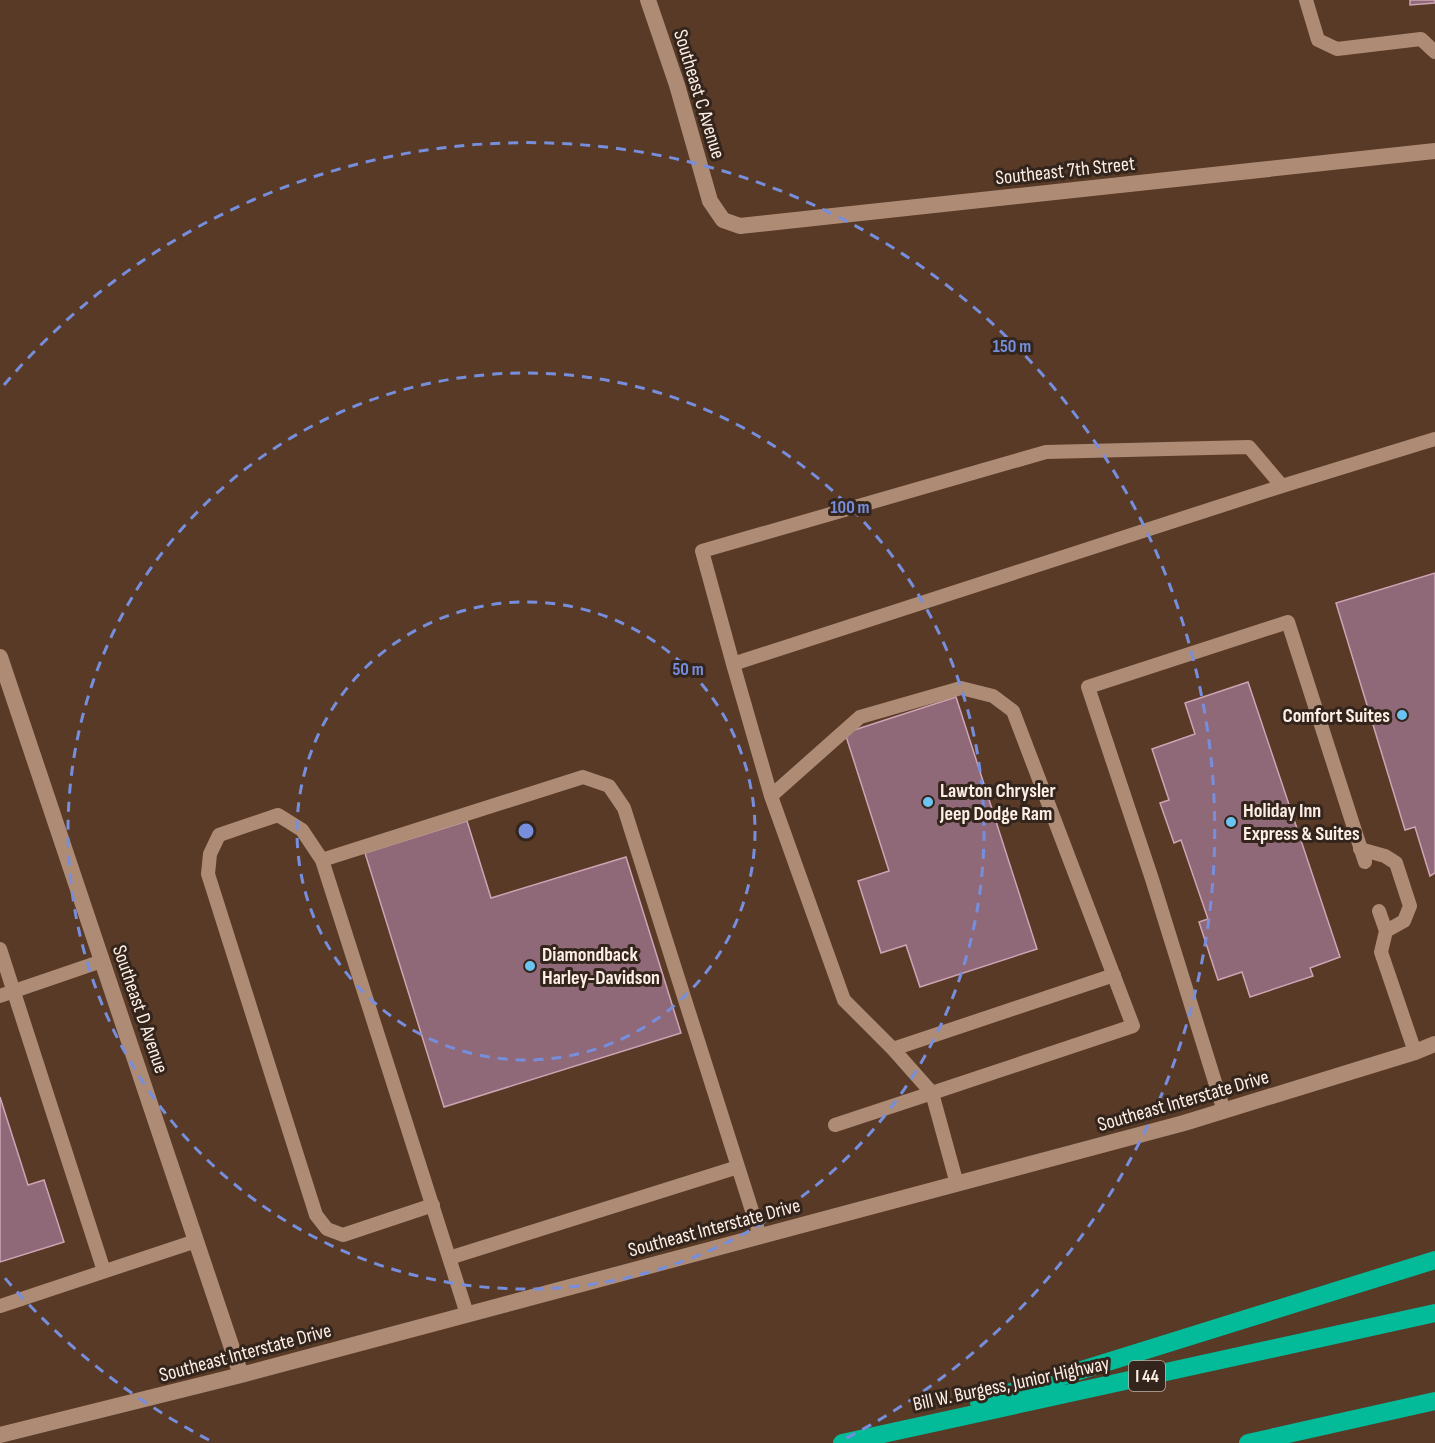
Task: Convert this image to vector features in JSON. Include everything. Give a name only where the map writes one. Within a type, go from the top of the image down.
[{"type":"highway","points":[[851,1441],[1435,1260]]},
{"type":"highway","name":"Bill W. Burgess, Junior Highway","points":[[851,1441],[1435,1313]]},
{"type":"highway","points":[[1248,1443],[1435,1401]]},
{"type":"street","name":"Southeast C Avenue","points":[[648,0],[677,85],[710,201]]},
{"type":"street","name":"Southeast 7th Street","points":[[710,201],[723,220],[740,226],[1435,151]]},
{"type":"street","name":"Southeast D Avenue","points":[[0,657],[242,1375]]},
{"type":"street","name":"Southeast Interstate Drive","points":[[0,1435],[242,1375],[957,1184],[1224,1111],[1435,1044]]},
{"type":"lane","points":[[1306,0],[1318,40],[1337,49],[1421,39],[1435,52]]},
{"type":"lane","points":[[733,664],[1282,486],[1435,439]]},
{"type":"lane","points":[[957,1184],[932,1093],[893,1048],[844,1000],[771,796],[702,551],[1046,452],[1249,447],[1282,486]]},
{"type":"lane","points":[[1224,1111],[1152,879],[1088,687],[1288,622],[1362,856],[1385,856],[1396,863],[1400,874],[1410,906],[1404,921],[1386,932]]},
{"type":"lane","points":[[771,796],[860,717],[962,688],[993,696],[1013,711],[1133,1026],[835,1125]]},
{"type":"lane","points":[[322,861],[583,777],[609,786],[624,808],[760,1236]]},
{"type":"lane","points":[[433,1206],[344,1235],[327,1229],[316,1215],[208,874],[210,854],[219,835],[278,815],[302,830],[322,861],[433,1206],[467,1314]]},
{"type":"lane","points":[[1379,911],[1386,932],[1381,952],[1415,1052]]},
{"type":"lane","points":[[0,949],[104,1271]]},
{"type":"lane","points":[[0,996],[102,961]]},
{"type":"lane","points":[[893,1048],[1114,975]]},
{"type":"lane","points":[[449,1258],[738,1167]]},
{"type":"lane","points":[[0,1306],[196,1241]]},
{"type":"building","points":[[1410,0],[1435,0],[1435,3],[1410,5]]},
{"type":"building","name":"Comfort Suites","points":[[1435,573],[1435,873],[1430,876],[1415,827],[1405,830],[1336,603]]},
{"type":"building","name":"Holiday Inn Express & Suites","points":[[1248,682],[1340,957],[1310,968],[1313,976],[1250,997],[1242,972],[1218,980],[1199,922],[1208,919],[1181,840],[1174,843],[1160,803],[1169,800],[1152,749],[1195,734],[1185,703]]},
{"type":"building","name":"Lawton Chrysler Jeep Dodge Ram","points":[[956,697],[1037,949],[920,987],[906,945],[881,953],[858,881],[889,871],[845,733]]},
{"type":"building","name":"Diamondback Harley-Davidson","points":[[467,821],[491,898],[626,857],[681,1033],[444,1107],[365,853]]},
{"type":"building","points":[[0,1097],[28,1185],[44,1180],[64,1242],[0,1262]]},
{"type":"place","name":"Comfort Suites","points":[[1402,715]]},
{"type":"place","name":"Lawton Chrysler Jeep Dodge Ram","points":[[928,802]]},
{"type":"place","name":"Holiday Inn Express & Suites","points":[[1231,822]]},
{"type":"place","name":"Diamondback Harley-Davidson","points":[[530,966]]}]
